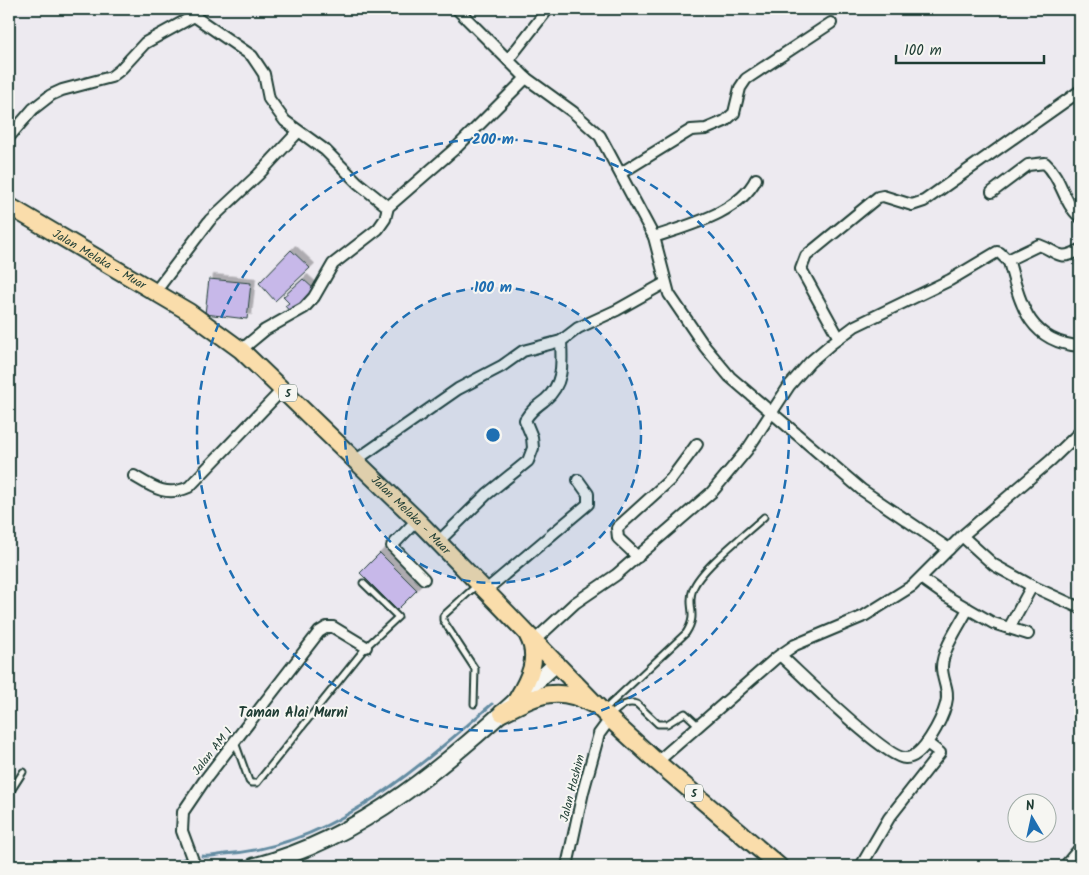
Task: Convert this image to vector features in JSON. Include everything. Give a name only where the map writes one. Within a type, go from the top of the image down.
[{"type":"main road","name":"Jalan Melaka - Muar","points":[[9,206],[156,292],[199,319],[241,350],[417,520],[557,663],[610,711],[657,762],[779,866]]},
{"type":"main road","points":[[517,699],[533,666],[534,652],[531,636]]},
{"type":"main road","points":[[254,866],[294,855],[351,828],[462,749],[557,663]]},
{"type":"main road","points":[[502,712],[536,696],[551,693],[579,697],[610,711]]},
{"type":"street","points":[[457,9],[526,78],[593,128],[621,173],[654,237],[669,294],[711,354],[730,377],[862,490],[949,549]]},
{"type":"street","points":[[508,60],[548,9]]},
{"type":"street","points":[[9,137],[33,109],[51,96],[62,90],[111,77],[145,44],[196,12],[252,56],[260,65],[269,98],[276,111],[298,132],[325,150],[358,183],[388,207]]},
{"type":"street","points":[[621,173],[691,130],[706,129],[724,121],[734,113],[740,88],[746,79],[831,23]]},
{"type":"street","points":[[241,350],[265,330],[304,308],[314,297],[333,264],[378,229],[385,219],[388,207],[457,147],[526,78]]},
{"type":"street","points":[[839,338],[801,269],[806,256],[878,197],[883,196],[912,205],[924,201],[1080,91]]},
{"type":"street","points":[[156,292],[210,220],[258,176],[298,132]]},
{"type":"street","points":[[992,192],[1028,165],[1045,163],[1056,177],[1071,208],[1080,217]]},
{"type":"street","points":[[654,237],[696,222],[743,198],[756,179]]},
{"type":"street","points":[[1009,262],[1010,258],[1039,245],[1060,257],[1069,256],[1080,250]]},
{"type":"street","points":[[531,636],[616,575],[712,492],[747,450],[771,411],[810,362],[855,326],[950,280],[996,252],[1000,253],[1009,262],[1031,323],[1049,338],[1070,346],[1080,346]]},
{"type":"street","points":[[356,460],[458,388],[502,366],[523,351],[561,341],[573,331],[617,310],[665,283]]},
{"type":"street","points":[[438,542],[487,494],[528,461],[532,448],[532,437],[525,420],[529,413],[554,391],[562,368],[561,341]]},
{"type":"street","points":[[134,476],[165,492],[178,492],[189,487],[283,389]]},
{"type":"street","points":[[657,762],[700,727],[780,655],[795,645],[864,616],[922,579],[962,536],[1050,461],[1080,432]]},
{"type":"street","points":[[638,557],[618,538],[617,528],[671,479],[697,444]]},
{"type":"street","points":[[483,586],[588,504],[588,494],[578,480]]},
{"type":"street","points":[[417,520],[392,546],[424,579]]},
{"type":"street","points":[[962,536],[994,565],[1032,586],[1080,608]]},
{"type":"street","points":[[922,579],[993,623],[1028,634]]},
{"type":"street","points":[[1009,628],[1032,586]]},
{"type":"street","points":[[780,655],[893,755],[905,758],[916,755],[927,743],[947,699],[948,693],[942,665],[952,638],[968,609]]},
{"type":"street","name":"Jalan AM 1","points":[[195,866],[182,831],[183,812],[234,742],[319,632],[327,627],[333,627],[366,647]]},
{"type":"street","name":"Jalan Hashim","points":[[567,866],[583,792],[599,734],[610,711]]},
{"type":"street","points":[[861,866],[889,818],[940,753],[927,743]]},
{"type":"street","points":[[1065,866],[1080,848]]},
{"type":"lane","points":[[610,711],[686,633],[692,624],[694,615],[691,596],[697,582],[764,517]]},
{"type":"lane","points":[[234,742],[249,781],[257,783],[366,647],[398,617],[363,583]]},
{"type":"lane","points":[[474,704],[475,669],[443,620],[443,616],[483,586]]},
{"type":"lane","points":[[610,711],[632,702],[637,704],[654,722],[662,725],[685,713],[700,727]]},
{"type":"lane","points":[[9,794],[23,772]]},
{"type":"building","points":[[291,250],[310,268],[275,301],[259,283]]},
{"type":"building","points":[[209,279],[251,283],[247,319],[205,314]]},
{"type":"building","points":[[303,279],[315,290],[291,313],[285,306],[289,303],[283,297]]},
{"type":"building","points":[[380,553],[417,590],[397,610],[360,573]]},
{"type":"waterway","points":[[202,856],[214,856],[264,848],[301,837],[336,821],[402,779],[492,704]]},
{"type":"waterway","points":[[149,866],[184,859]]},
{"type":"district","name":"Taman Alai Murni","points":[[293,712]]}]
